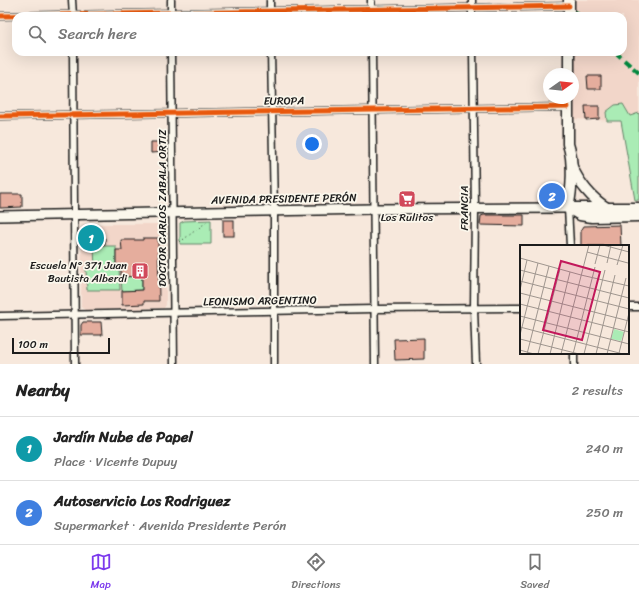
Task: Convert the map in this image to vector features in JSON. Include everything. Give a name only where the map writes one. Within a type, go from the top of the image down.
[{"type":"main road","points":[[569,56],[569,68]]},
{"type":"main road","points":[[568,104],[568,144],[566,151],[566,197],[568,208]]},
{"type":"main road","points":[[568,144],[571,165],[571,196],[568,208]]},
{"type":"main road","points":[[571,165],[578,178],[595,198],[607,208]]},
{"type":"main road","name":"AVENIDA PRESIDENTE PERÓN","points":[[568,208],[580,215],[592,217],[639,216]]},
{"type":"main road","name":"AVENIDA PRESIDENTE PERÓN","points":[[0,216],[373,209],[639,208]]},
{"type":"street","points":[[72,0],[73,12]]},
{"type":"street","points":[[170,0],[171,12]]},
{"type":"street","points":[[270,0],[270,12]]},
{"type":"street","points":[[371,0],[371,9]]},
{"type":"street","points":[[295,12],[472,3],[569,7]]},
{"type":"street","points":[[0,16],[12,16]]},
{"type":"street","points":[[73,56],[75,364]]},
{"type":"street","name":"DOCTOR CARLOS ZABALA ORTIZ","points":[[171,56],[174,364]]},
{"type":"street","points":[[271,56],[274,212],[274,364]]},
{"type":"street","points":[[372,56],[375,364]]},
{"type":"street","name":"FRANCIA","points":[[473,56],[475,209],[474,309],[476,364]]},
{"type":"street","name":"EUROPA","points":[[0,116],[473,108],[543,104]]},
{"type":"street","points":[[568,208],[570,245]]},
{"type":"street","name":"LEONISMO ARGENTINO","points":[[0,316],[374,309],[520,308]]},
{"type":"path","points":[[180,242],[208,220]]},
{"type":"shaded area","points":[[575,0],[639,0],[639,200],[635,200],[621,121],[573,119],[573,104],[579,104],[579,68],[574,68],[574,56],[627,56],[627,12],[574,12]]},
{"type":"shaded area","points":[[86,224],[163,224],[166,226],[166,305],[164,308],[85,310],[81,307],[82,227]]},
{"type":"green space","points":[[623,104],[630,116],[639,113],[639,200],[635,200],[621,121],[607,121],[606,112],[615,105]]},
{"type":"green space","points":[[211,220],[211,244],[180,244],[180,223],[184,221]]},
{"type":"green space","points":[[94,246],[116,246],[116,268],[119,268],[120,290],[87,290],[86,269],[95,269]]},
{"type":"green space","points":[[142,276],[142,290],[122,291],[121,277]]},
{"type":"building","points":[[587,76],[601,76],[601,89],[588,89]]},
{"type":"building","points":[[585,106],[599,106],[599,119],[586,120]]},
{"type":"building","points":[[151,142],[164,142],[165,152],[151,153]]},
{"type":"building","points":[[0,194],[22,194],[22,207],[0,208]]},
{"type":"building","points":[[524,215],[524,226],[480,225],[481,216]]},
{"type":"building","points":[[223,220],[234,220],[234,236],[223,236]]},
{"type":"building","points":[[620,225],[621,245],[581,245],[581,231],[584,226]]},
{"type":"building","points":[[91,230],[100,230],[100,238],[105,238],[105,245],[83,246],[83,237],[91,237]]},
{"type":"building","name":"Escuela N° 371 Juan Bautista Alberdi","points":[[143,238],[158,238],[159,301],[144,301],[144,304],[122,305],[122,291],[142,290],[142,276],[121,277],[121,266],[116,266],[116,250],[122,250],[121,240],[143,240]]},
{"type":"building","points":[[83,322],[101,322],[102,335],[81,335],[81,325]]},
{"type":"building","points":[[424,338],[424,359],[395,360],[394,339]]},
{"type":"marked path","points":[[620,56],[639,73]]},
{"type":"cycle path","points":[[228,12],[569,6]]},
{"type":"cycle path","points":[[0,16],[12,16]]},
{"type":"cycle path","points":[[0,116],[568,107]]},
{"type":"place","name":"Autoservicio Los Rodriguez","points":[[552,196]]},
{"type":"place","name":"Los Rulitos","points":[[407,199]]},
{"type":"place","name":"Jardín Nube de Papel","points":[[91,238]]},
{"type":"place","name":"Escuela N° 371 Juan Bautista Alberdi","points":[[140,271]]}]
